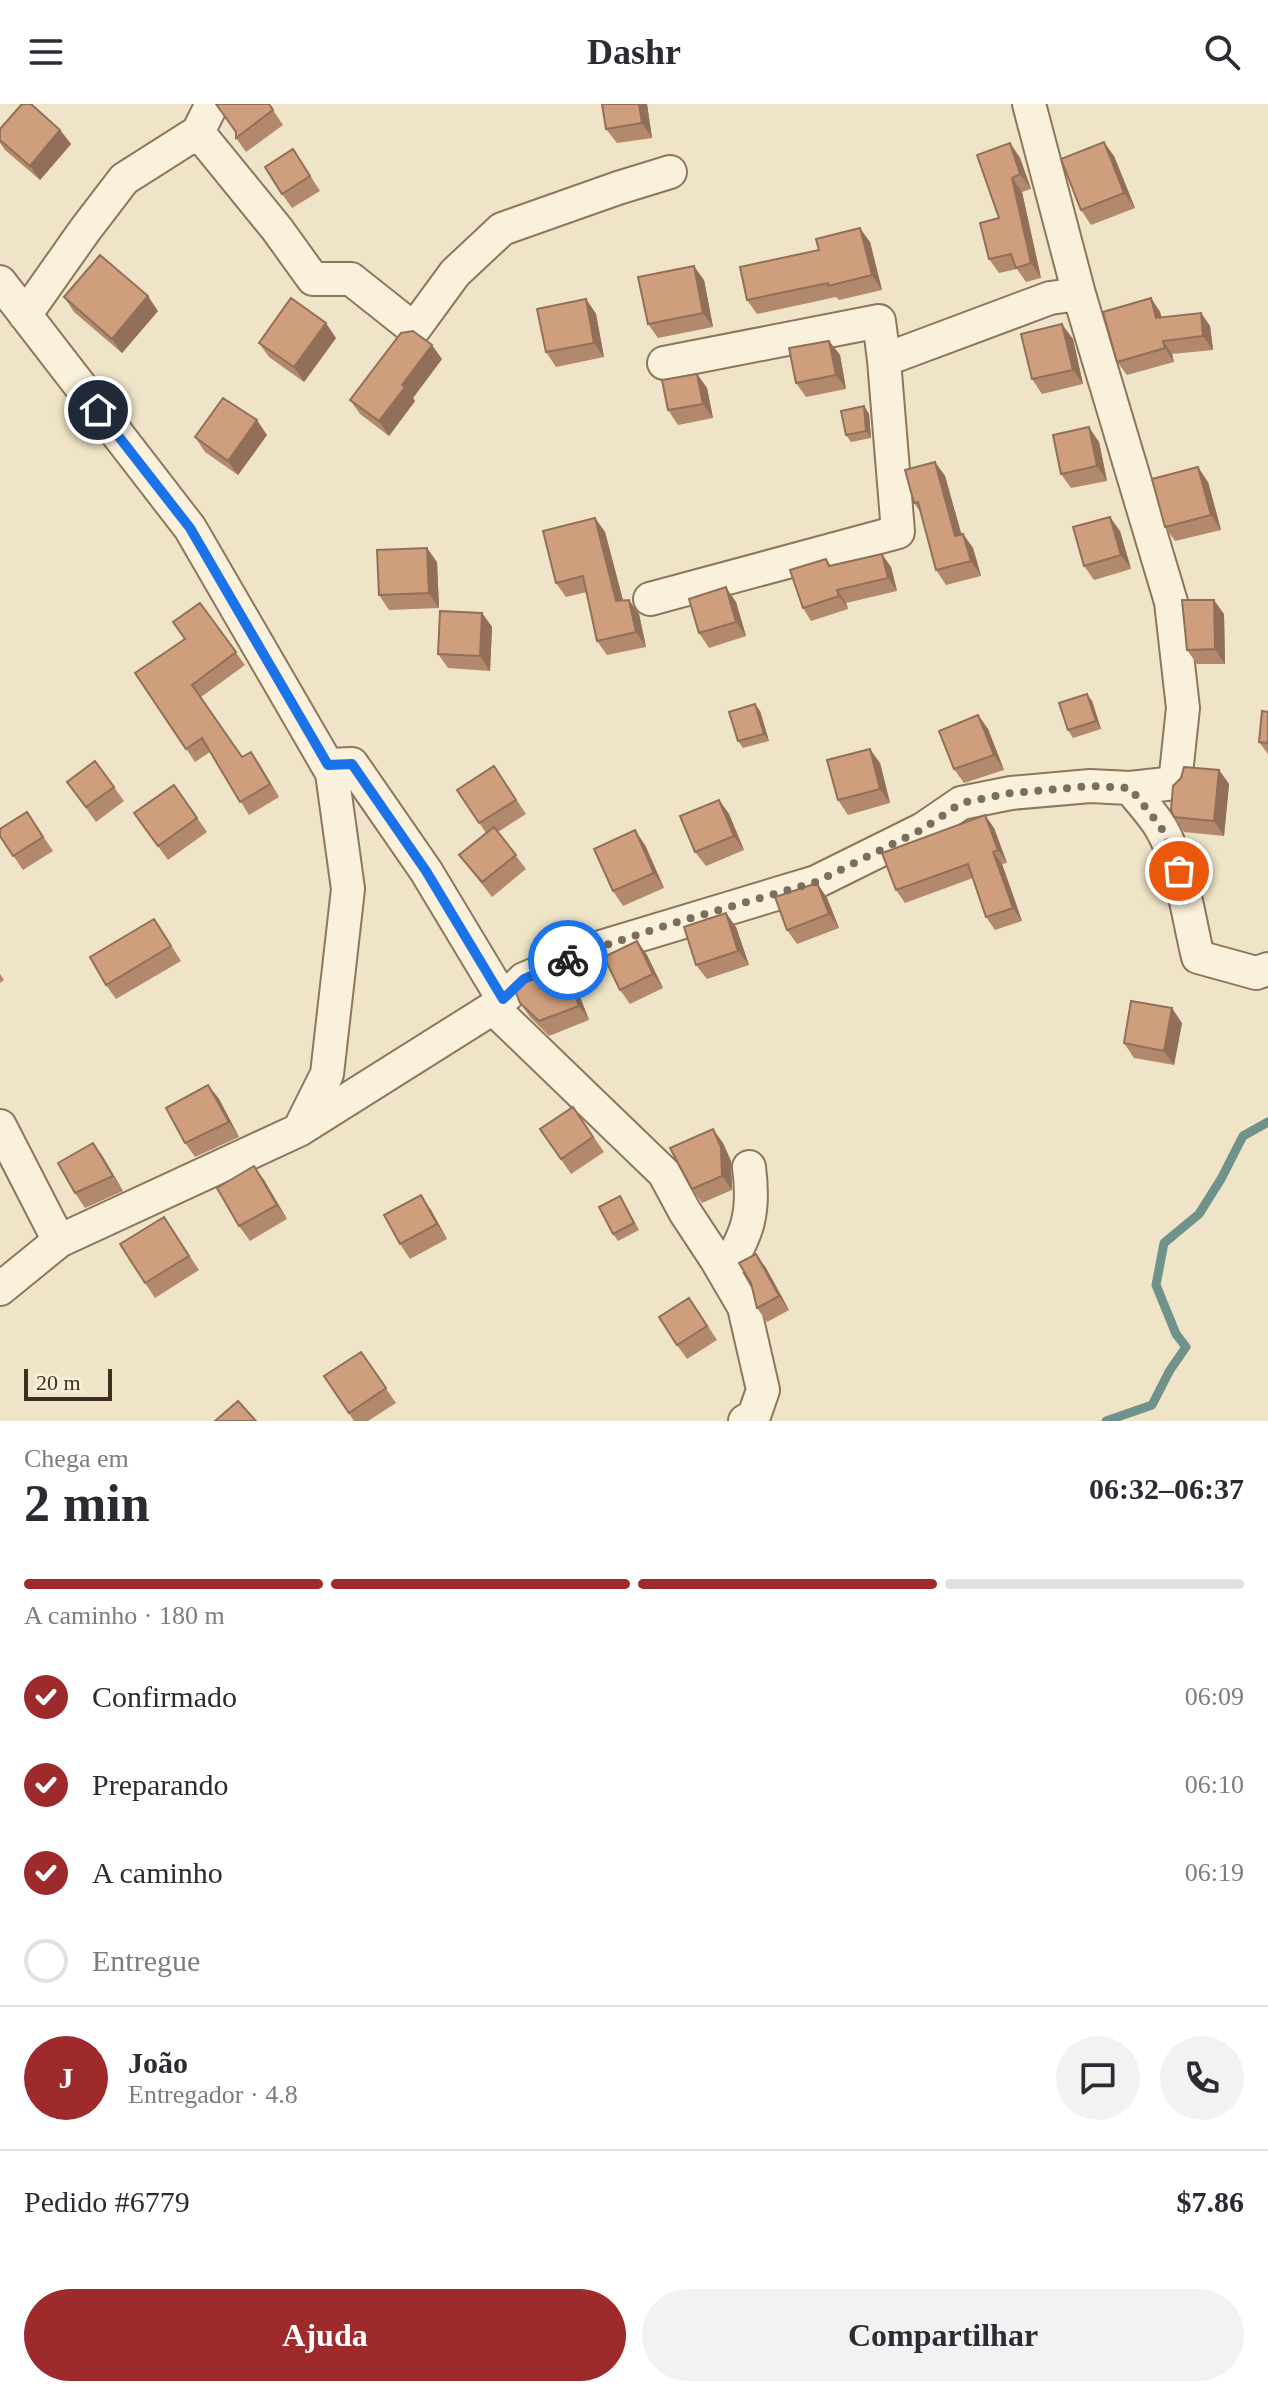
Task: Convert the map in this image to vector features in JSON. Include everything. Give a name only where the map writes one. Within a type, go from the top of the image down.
[{"type":"street","points":[[0,1289],[59,1241],[299,1130],[498,1004],[524,979],[594,949],[816,882],[923,829],[961,803],[1011,793],[1175,783],[1183,708],[1171,602],[1079,294],[1029,104]]},
{"type":"street","points":[[25,315],[124,179],[205,118],[313,279],[351,279],[414,329],[455,273],[502,229],[670,172]]},
{"type":"street","points":[[0,282],[190,528],[332,773],[348,889],[327,1074],[299,1130]]},
{"type":"street","points":[[884,360],[1050,298],[1079,294]]},
{"type":"street","points":[[650,599],[898,532],[879,321],[664,363]]},
{"type":"street","points":[[328,765],[352,764],[426,871],[498,1004],[664,1173],[744,1307],[763,1390],[754,1416],[745,1421]]},
{"type":"street","points":[[1130,788],[1161,827],[1179,871],[1198,957],[1256,973],[1268,969]]},
{"type":"street","points":[[0,1126],[59,1241]]},
{"type":"street","points":[[724,1272],[744,1241],[753,1195],[749,1167]]},
{"type":"building","points":[[22,104],[31,104],[60,130],[30,166],[0,140],[0,129]]},
{"type":"building","points":[[216,104],[269,104],[273,110],[236,138],[236,132]]},
{"type":"building","points":[[602,104],[639,104],[642,123],[606,129]]},
{"type":"building","points":[[1104,142],[1124,193],[1081,210],[1061,159]]},
{"type":"building","points":[[1010,143],[1020,174],[1012,178],[1031,263],[1016,268],[1011,254],[989,259],[980,223],[999,218],[977,155]]},
{"type":"building","points":[[293,149],[310,176],[282,194],[265,167]]},
{"type":"building","points":[[860,228],[872,275],[747,300],[740,267],[819,250],[816,239]]},
{"type":"building","points":[[100,255],[148,296],[112,339],[64,297]]},
{"type":"building","points":[[694,266],[703,313],[648,324],[638,277]]},
{"type":"building","points":[[291,298],[326,323],[294,367],[259,343]]},
{"type":"building","points":[[1151,298],[1156,318],[1201,313],[1203,336],[1163,341],[1165,348],[1117,362],[1103,312]]},
{"type":"building","points":[[586,299],[594,343],[546,352],[537,309]]},
{"type":"building","points":[[1062,324],[1073,370],[1032,379],[1021,334]]},
{"type":"building","points":[[413,331],[432,345],[379,421],[350,400],[401,333]]},
{"type":"building","points":[[829,341],[836,375],[796,383],[789,348]]},
{"type":"building","points":[[697,374],[703,404],[668,410],[662,380]]},
{"type":"building","points":[[223,398],[257,420],[228,461],[195,437]]},
{"type":"building","points":[[864,406],[866,431],[846,435],[841,411]]},
{"type":"building","points":[[1089,427],[1097,466],[1061,474],[1053,435]]},
{"type":"building","points":[[935,462],[955,536],[963,534],[971,561],[936,570],[918,502],[914,503],[905,470]]},
{"type":"building","points":[[1198,467],[1211,515],[1165,527],[1152,479]]},
{"type":"building","points":[[1110,517],[1121,555],[1084,566],[1073,527]]},
{"type":"building","points":[[595,518],[616,601],[629,600],[636,632],[597,641],[583,576],[556,583],[543,531]]},
{"type":"building","points":[[427,548],[429,593],[379,595],[377,550]]},
{"type":"building","points":[[882,554],[888,578],[837,590],[839,596],[803,608],[790,570],[826,559],[829,566]]},
{"type":"building","points":[[726,587],[736,622],[699,633],[689,599]]},
{"type":"building","points":[[1182,600],[1214,600],[1215,649],[1187,650]]},
{"type":"building","points":[[200,603],[236,652],[192,685],[242,757],[251,752],[270,784],[240,802],[202,738],[186,749],[135,673],[185,639],[173,622]]},
{"type":"building","points":[[440,611],[482,613],[480,656],[438,654]]},
{"type":"building","points":[[1087,694],[1096,721],[1068,730],[1059,703]]},
{"type":"building","points":[[755,704],[764,734],[738,741],[729,712]]},
{"type":"building","points":[[1262,711],[1268,712],[1268,743],[1259,742]]},
{"type":"building","points":[[978,715],[994,755],[954,769],[939,731]]},
{"type":"building","points":[[870,749],[880,789],[838,800],[827,760]]},
{"type":"building","points":[[95,761],[114,787],[86,807],[67,782]]},
{"type":"building","points":[[494,766],[516,800],[479,823],[457,790]]},
{"type":"building","points":[[1184,767],[1219,770],[1214,821],[1174,817],[1171,810],[1173,786],[1181,778]]},
{"type":"building","points":[[174,785],[197,818],[158,846],[134,813]]},
{"type":"building","points":[[719,800],[734,836],[695,852],[680,816]]},
{"type":"building","points":[[27,812],[43,837],[13,856],[0,836],[0,829]]},
{"type":"building","points":[[985,815],[998,850],[993,852],[1013,908],[986,917],[968,864],[896,890],[882,853]]},
{"type":"building","points":[[494,827],[516,855],[482,882],[459,855]]},
{"type":"building","points":[[635,830],[654,873],[613,891],[594,849]]},
{"type":"building","points":[[817,883],[829,914],[787,930],[775,897]]},
{"type":"building","points":[[726,913],[738,951],[696,965],[684,927]]},
{"type":"building","points":[[154,919],[171,946],[106,985],[90,957]]},
{"type":"building","points":[[637,941],[653,974],[620,990],[604,957]]},
{"type":"building","points":[[563,964],[579,1006],[539,1021],[520,1003],[515,990],[524,981]]},
{"type":"building","points":[[1131,1001],[1172,1008],[1164,1051],[1124,1043]]},
{"type":"building","points":[[208,1085],[229,1122],[185,1143],[166,1108]]},
{"type":"building","points":[[573,1107],[593,1137],[561,1159],[540,1129]]},
{"type":"building","points":[[713,1129],[721,1147],[722,1176],[692,1189],[670,1148]]},
{"type":"building","points":[[93,1143],[113,1176],[75,1193],[58,1163]]},
{"type":"building","points":[[254,1166],[277,1205],[239,1226],[217,1188]]},
{"type":"building","points":[[421,1195],[437,1224],[400,1244],[384,1215]]},
{"type":"building","points":[[620,1196],[634,1223],[613,1234],[599,1207]]},
{"type":"building","points":[[164,1217],[189,1256],[145,1283],[120,1244]]},
{"type":"building","points":[[756,1254],[779,1296],[757,1308],[751,1283],[739,1263]]},
{"type":"building","points":[[689,1298],[707,1326],[677,1345],[659,1317]]},
{"type":"building","points":[[361,1352],[386,1388],[349,1413],[324,1376]]},
{"type":"building","points":[[238,1401],[256,1421],[215,1421]]},
{"type":"waterway","points":[[1106,1421],[1152,1405],[1186,1347],[1176,1334],[1156,1285],[1164,1243],[1199,1214],[1243,1136],[1268,1122]]},
{"type":"way so far","points":[[568,960],[674,923],[816,882],[923,829],[961,803],[1011,793],[1090,786],[1130,788],[1161,827],[1179,871]]},
{"type":"route","points":[[98,410],[190,528],[328,765],[352,764],[426,871],[503,999],[524,979],[568,960]]}]
